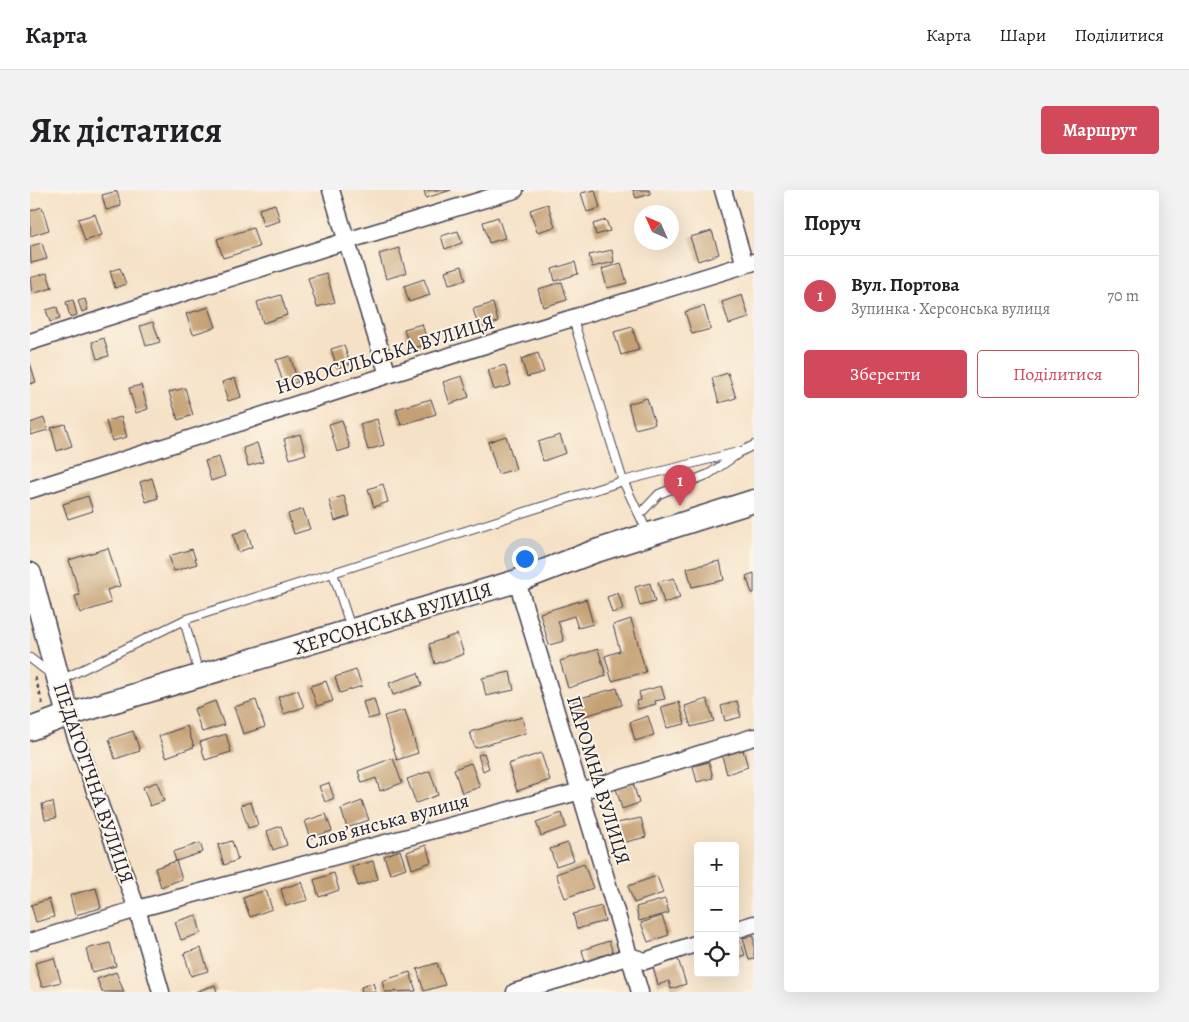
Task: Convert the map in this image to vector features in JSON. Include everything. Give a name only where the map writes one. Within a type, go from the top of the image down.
[{"type":"main road","name":"ХЕРСОНСЬКА ВУЛИЦЯ","points":[[49,723],[516,580],[754,501]]},
{"type":"main road","name":"ПЕДАГОГІЧНА ВУЛИЦЯ","points":[[30,574],[59,681],[49,723]]},
{"type":"street","points":[[331,190],[388,375]]},
{"type":"street","points":[[30,342],[346,241],[515,190]]},
{"type":"street","points":[[724,190],[749,264]]},
{"type":"street","name":"НОВОСІЛЬСЬКА ВУЛИЦЯ","points":[[30,490],[388,375],[749,264]]},
{"type":"street","name":"ПАРОМНА ВУЛИЦЯ","points":[[516,580],[640,992]]},
{"type":"street","name":"ПЕДАГОГІЧНА ВУЛИЦЯ","points":[[49,723],[137,909],[161,992]]},
{"type":"street","name":"Словʼянська вулиця","points":[[30,942],[137,909],[581,792],[754,737]]},
{"type":"street","points":[[739,929],[754,924]]},
{"type":"street","points":[[514,992],[629,956],[645,961],[694,944]]},
{"type":"lane","points":[[572,318],[624,481],[648,535]]},
{"type":"lane","points":[[30,658],[59,681],[184,620],[624,481],[742,451],[754,446]]},
{"type":"lane","points":[[640,514],[659,494],[709,474],[742,451]]},
{"type":"lane","points":[[334,572],[351,630]]},
{"type":"lane","points":[[184,620],[200,676]]},
{"type":"path","points":[[33,668],[49,723]]},
{"type":"building","points":[[424,190],[451,190],[426,198]]},
{"type":"building","points":[[595,190],[600,208],[587,212],[581,193]]},
{"type":"building","points":[[633,190],[649,190],[651,194],[636,198]]},
{"type":"building","points":[[117,191],[121,206],[106,210],[102,195]]},
{"type":"building","points":[[275,204],[280,221],[263,226],[259,209]]},
{"type":"building","points":[[548,204],[555,227],[537,232],[530,210]]},
{"type":"building","points":[[42,207],[49,230],[30,236],[30,211]]},
{"type":"building","points":[[95,214],[102,235],[85,241],[78,219]]},
{"type":"building","points":[[498,217],[505,238],[489,243],[483,222]]},
{"type":"building","points":[[606,220],[610,231],[596,235],[593,224]]},
{"type":"building","points":[[253,228],[259,247],[223,258],[217,239]]},
{"type":"building","points":[[458,231],[462,243],[445,249],[441,236]]},
{"type":"building","points":[[712,231],[719,254],[698,261],[690,237]]},
{"type":"building","points":[[42,243],[47,259],[31,263],[30,246]]},
{"type":"building","points":[[399,248],[406,273],[386,279],[379,254]]},
{"type":"building","points":[[612,250],[614,262],[592,267],[589,255]]},
{"type":"building","points":[[575,262],[578,274],[555,281],[552,269]]},
{"type":"building","points":[[621,263],[627,283],[607,288],[602,269]]},
{"type":"building","points":[[462,266],[466,280],[449,284],[445,271]]},
{"type":"building","points":[[120,268],[126,284],[115,288],[110,271]]},
{"type":"building","points":[[47,273],[52,288],[32,294],[30,278]]},
{"type":"building","points":[[326,273],[335,302],[317,307],[308,278]]},
{"type":"building","points":[[424,279],[430,295],[409,302],[404,286]]},
{"type":"building","points":[[562,282],[567,300],[543,307],[538,289]]},
{"type":"building","points":[[281,295],[287,315],[263,323],[257,302]]},
{"type":"building","points":[[742,295],[749,318],[729,324],[722,302]]},
{"type":"building","points":[[85,299],[88,310],[82,312],[78,301]]},
{"type":"building","points":[[73,300],[77,315],[70,317],[66,302]]},
{"type":"building","points":[[493,303],[498,322],[479,328],[473,309]]},
{"type":"building","points":[[704,306],[711,329],[692,334],[685,312]]},
{"type":"building","points":[[57,307],[60,319],[50,322],[46,310]]},
{"type":"building","points":[[209,307],[216,327],[193,334],[186,314]]},
{"type":"building","points":[[153,322],[160,342],[146,346],[140,326]]},
{"type":"building","points":[[422,324],[428,344],[410,349],[404,329]]},
{"type":"building","points":[[632,327],[639,350],[621,355],[614,332]]},
{"type":"building","points":[[104,338],[109,356],[97,359],[92,342]]},
{"type":"building","points":[[344,345],[350,364],[337,368],[331,349]]},
{"type":"building","points":[[538,353],[544,372],[527,377],[521,359]]},
{"type":"building","points":[[290,356],[298,382],[284,386],[276,360]]},
{"type":"building","points":[[30,363],[36,382],[30,384]]},
{"type":"building","points":[[505,365],[511,385],[494,390],[488,370]]},
{"type":"building","points":[[728,373],[736,398],[719,403],[712,378]]},
{"type":"building","points":[[462,376],[469,397],[450,404],[443,382]]},
{"type":"building","points":[[235,378],[241,397],[228,401],[222,382]]},
{"type":"building","points":[[141,385],[148,409],[136,413],[129,388]]},
{"type":"building","points":[[185,388],[193,415],[178,420],[169,392]]},
{"type":"building","points":[[647,398],[655,424],[635,429],[628,404]]},
{"type":"building","points":[[431,399],[436,414],[401,425],[396,409]]},
{"type":"building","points":[[121,417],[127,437],[112,441],[106,421]]},
{"type":"building","points":[[44,418],[48,430],[30,435],[30,423]]},
{"type":"building","points":[[377,419],[384,445],[368,450],[360,424]]},
{"type":"building","points":[[342,420],[350,448],[337,452],[329,424]]},
{"type":"building","points":[[65,424],[72,446],[57,451],[51,428]]},
{"type":"building","points":[[300,434],[306,454],[290,459],[284,439]]},
{"type":"building","points":[[560,435],[566,453],[543,461],[538,442]]},
{"type":"building","points":[[506,436],[516,469],[498,474],[488,442]]},
{"type":"building","points":[[257,443],[263,462],[248,466],[243,448]]},
{"type":"building","points":[[219,457],[225,476],[211,481],[205,461]]},
{"type":"building","points":[[152,478],[158,498],[146,502],[140,482]]},
{"type":"building","points":[[383,484],[388,502],[374,507],[368,489]]},
{"type":"building","points":[[88,496],[93,511],[68,519],[63,504]]},
{"type":"building","points":[[344,496],[350,516],[335,521],[329,500]]},
{"type":"building","points":[[303,509],[310,529],[294,534],[288,514]]},
{"type":"building","points":[[247,529],[252,547],[238,552],[233,534]]},
{"type":"building","points":[[108,548],[120,586],[107,590],[111,603],[80,613],[75,596],[80,595],[69,560]]},
{"type":"building","points":[[192,549],[197,564],[174,571],[169,556]]},
{"type":"building","points":[[720,561],[724,580],[692,587],[687,568]]},
{"type":"building","points":[[754,573],[754,593],[752,593],[746,576]]},
{"type":"building","points":[[674,578],[680,598],[664,603],[658,582]]},
{"type":"building","points":[[650,583],[655,602],[640,606],[635,587]]},
{"type":"building","points":[[618,593],[623,609],[612,613],[607,597]]},
{"type":"building","points":[[586,599],[593,624],[578,628],[574,616],[558,621],[564,641],[549,645],[540,613]]},
{"type":"building","points":[[631,619],[646,672],[612,681],[605,656],[620,651],[613,625]]},
{"type":"building","points":[[457,634],[464,654],[435,664],[429,644]]},
{"type":"building","points":[[598,649],[606,676],[568,688],[560,661]]},
{"type":"building","points":[[356,670],[362,686],[340,693],[335,677]]},
{"type":"building","points":[[510,672],[514,690],[486,696],[482,678]]},
{"type":"building","points":[[418,673],[422,685],[393,695],[389,683]]},
{"type":"building","points":[[326,681],[333,701],[317,706],[310,686]]},
{"type":"building","points":[[661,686],[665,699],[655,701],[656,704],[638,709],[636,701],[641,700],[639,692]]},
{"type":"building","points":[[617,688],[622,705],[578,718],[573,700]]},
{"type":"building","points":[[298,690],[304,707],[284,714],[278,697]]},
{"type":"building","points":[[374,699],[379,716],[368,719],[363,702]]},
{"type":"building","points":[[707,699],[714,721],[691,727],[685,706]]},
{"type":"building","points":[[256,700],[265,727],[243,734],[234,707]]},
{"type":"building","points":[[215,701],[224,725],[202,732],[194,709]]},
{"type":"building","points":[[737,701],[741,717],[725,721],[721,706]]},
{"type":"building","points":[[679,702],[685,724],[667,728],[661,707]]},
{"type":"building","points":[[405,710],[418,753],[397,760],[384,716]]},
{"type":"building","points":[[648,716],[654,735],[635,741],[630,722]]},
{"type":"building","points":[[522,717],[526,733],[475,748],[470,732]]},
{"type":"building","points":[[187,726],[194,747],[166,757],[159,736]]},
{"type":"building","points":[[133,731],[140,751],[115,759],[109,739]]},
{"type":"building","points":[[226,734],[231,752],[205,760],[200,742]]},
{"type":"building","points":[[743,750],[748,767],[727,774],[722,756]]},
{"type":"building","points":[[484,753],[489,768],[483,771],[478,755]]},
{"type":"building","points":[[541,753],[550,780],[517,791],[508,764]]},
{"type":"building","points":[[393,758],[402,783],[380,791],[376,778],[362,783],[358,771]]},
{"type":"building","points":[[709,762],[713,778],[697,782],[693,766]]},
{"type":"building","points":[[471,763],[480,787],[462,793],[454,769]]},
{"type":"building","points":[[430,771],[438,795],[416,803],[407,779]]},
{"type":"building","points":[[157,782],[164,801],[150,806],[143,787]]},
{"type":"building","points":[[329,783],[334,798],[325,802],[319,786]]},
{"type":"building","points":[[633,783],[639,803],[622,809],[616,788]]},
{"type":"building","points":[[362,801],[369,820],[347,828],[341,809]]},
{"type":"building","points":[[53,802],[56,818],[45,820],[42,804]]},
{"type":"building","points":[[251,802],[258,825],[248,828],[241,805]]},
{"type":"building","points":[[562,813],[566,827],[541,836],[536,822]]},
{"type":"building","points":[[326,814],[332,831],[311,838],[305,821]]},
{"type":"building","points":[[641,818],[646,837],[622,843],[617,823]]},
{"type":"building","points":[[281,826],[287,845],[273,850],[267,831]]},
{"type":"building","points":[[232,841],[238,860],[224,865],[218,845]]},
{"type":"building","points":[[200,843],[203,852],[176,861],[173,852]]},
{"type":"building","points":[[568,843],[574,860],[556,866],[550,849]]},
{"type":"building","points":[[426,845],[431,862],[412,869],[407,852]]},
{"type":"building","points":[[400,850],[406,868],[390,874],[384,856]]},
{"type":"building","points":[[176,861],[182,879],[161,887],[155,868]]},
{"type":"building","points":[[373,861],[378,879],[358,886],[352,867]]},
{"type":"building","points":[[584,864],[593,888],[565,898],[556,874]]},
{"type":"building","points":[[334,873],[339,890],[319,897],[314,880]]},
{"type":"building","points":[[657,876],[663,893],[634,903],[628,886]]},
{"type":"building","points":[[302,882],[308,900],[286,906],[281,889]]},
{"type":"building","points":[[96,888],[101,908],[75,915],[70,895]]},
{"type":"building","points":[[266,890],[272,909],[250,917],[243,898]]},
{"type":"building","points":[[49,899],[54,917],[36,922],[31,905]]},
{"type":"building","points":[[665,899],[669,913],[639,921],[636,907]]},
{"type":"building","points":[[601,906],[605,921],[577,929],[573,914]]},
{"type":"building","points":[[196,915],[201,933],[181,940],[175,922]]},
{"type":"building","points":[[662,916],[669,935],[648,942],[641,923]]},
{"type":"building","points":[[754,935],[754,959],[749,960],[743,938]]},
{"type":"building","points":[[739,940],[745,955],[739,957]]},
{"type":"building","points":[[609,941],[614,956],[586,965],[582,950]]},
{"type":"building","points":[[110,943],[116,966],[92,972],[86,949]]},
{"type":"building","points":[[201,948],[208,971],[191,976],[184,953]]},
{"type":"building","points":[[54,958],[61,982],[42,987],[35,963]]},
{"type":"building","points":[[678,959],[686,984],[671,989],[669,981],[658,985],[653,967]]},
{"type":"building","points":[[437,963],[445,985],[424,991],[417,969]]},
{"type":"building","points":[[116,972],[124,992],[102,992],[97,979]]},
{"type":"building","points":[[410,972],[416,991],[385,992],[382,981]]},
{"type":"building","points":[[373,983],[376,992],[362,992],[361,987]]},
{"type":"building","points":[[215,985],[217,992],[195,992]]},
{"type":"place","name":"Вул. Портова","points":[[680,506]]}]
